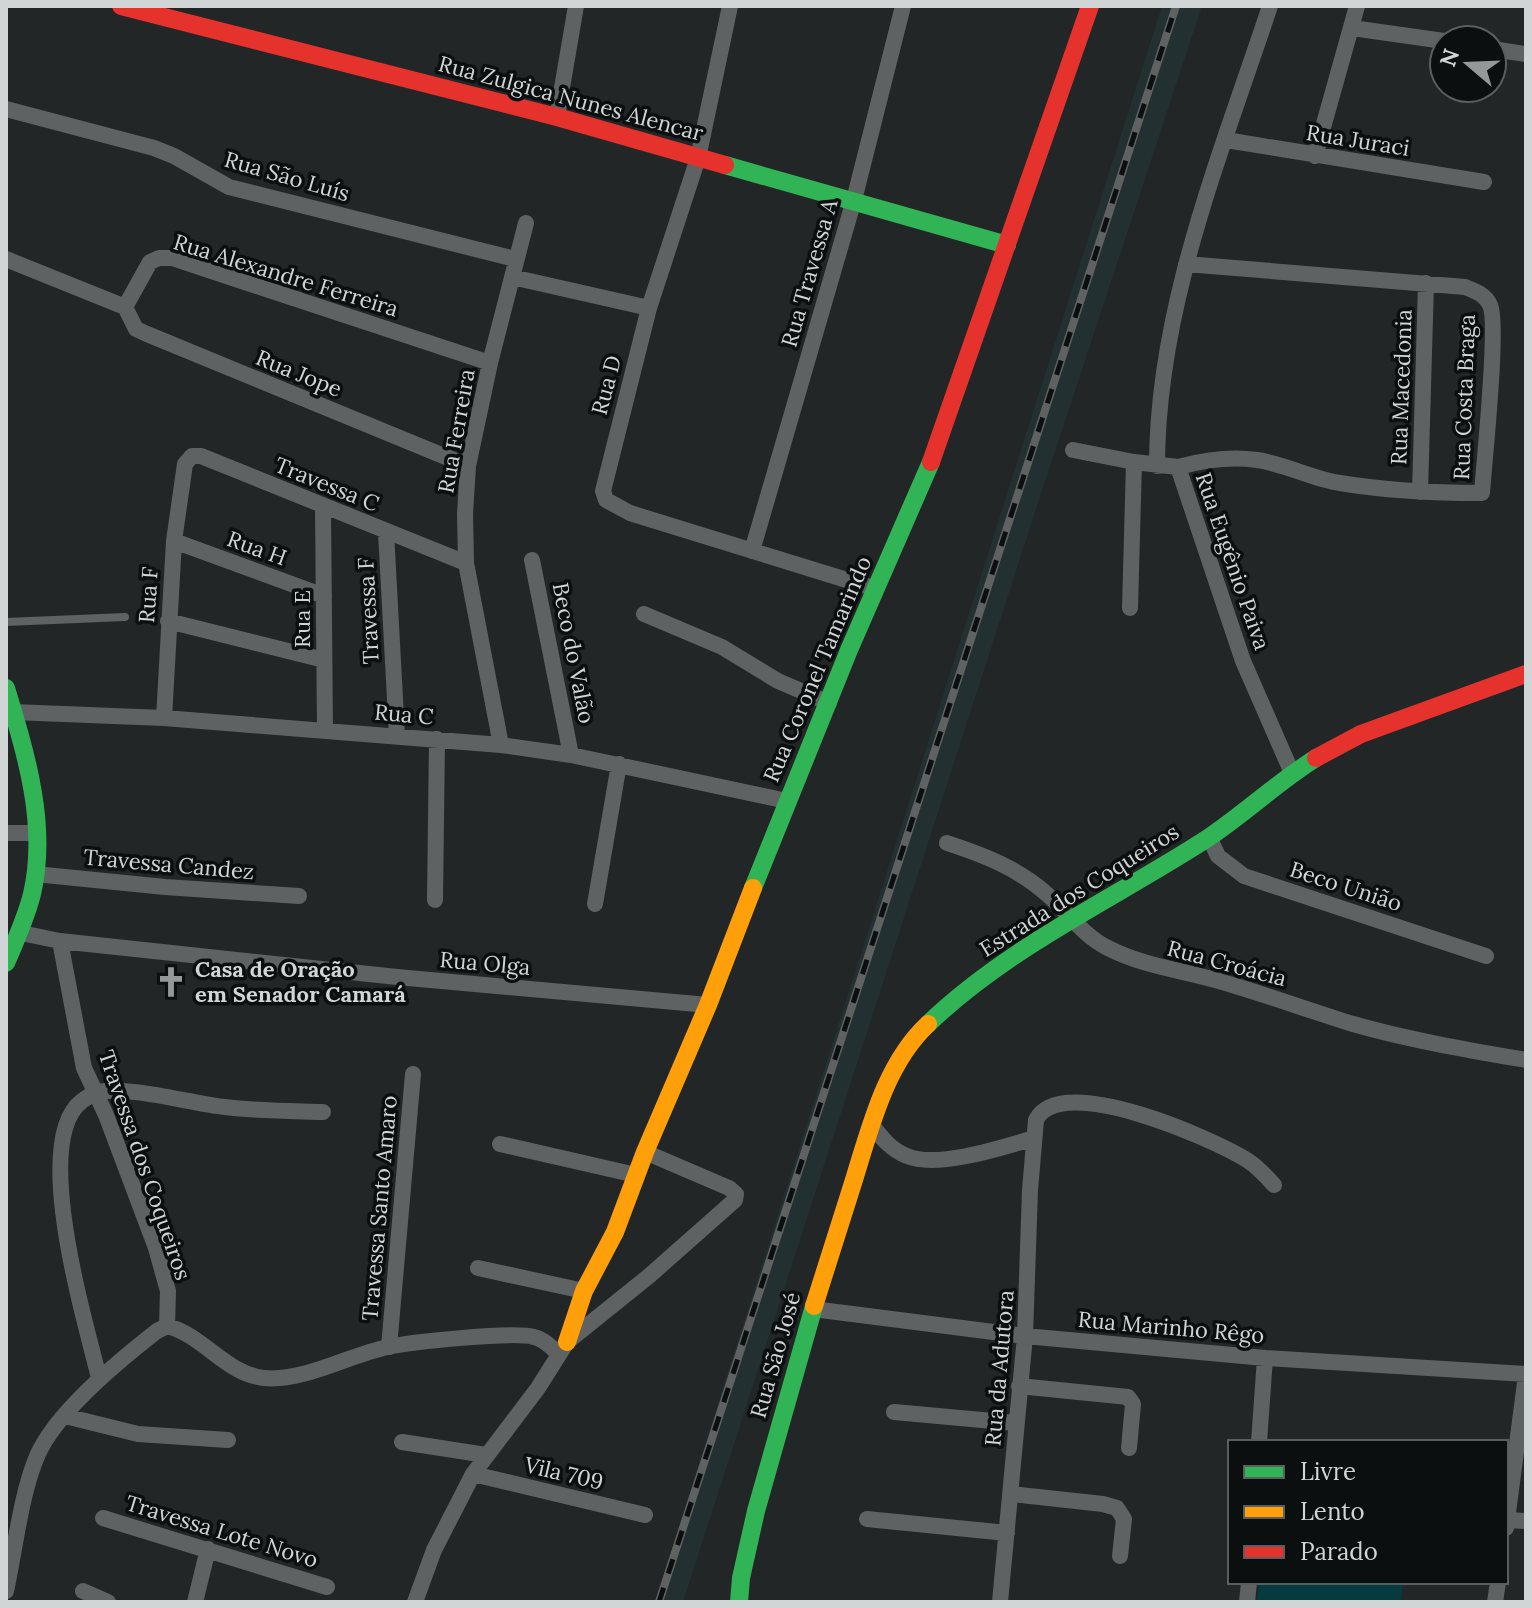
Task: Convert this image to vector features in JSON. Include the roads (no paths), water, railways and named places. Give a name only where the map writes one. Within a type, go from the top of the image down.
[{"type":"street","name":"Rua Zulgica Nunes Alencar","points":[[121,6],[557,117],[1007,245]]},
{"type":"street","points":[[557,117],[576,6]]},
{"type":"street","name":"Rua D","points":[[730,6],[698,158],[649,308],[603,491],[606,500],[630,513],[876,589]]},
{"type":"street","name":"Rua Travessa A","points":[[752,551],[854,200],[903,6]]},
{"type":"street","name":"Rua Coronel Tamarindo","points":[[563,1348],[584,1291],[615,1232],[787,801],[923,483],[1090,6]]},
{"type":"street","points":[[1157,466],[1161,385],[1186,264],[1270,6]]},
{"type":"street","points":[[1315,156],[1357,6]]},
{"type":"street","points":[[1352,28],[1428,39]]},
{"type":"street","name":"Rua São Luís","points":[[6,109],[154,148],[229,187],[515,259]]},
{"type":"street","name":"Rua Juraci","points":[[1226,140],[1484,182]]},
{"type":"street","name":"Rua Ferreira","points":[[501,745],[466,563],[465,514],[468,466],[490,363],[526,223]]},
{"type":"street","name":"Rua Alexandre Ferreira","points":[[125,307],[150,262],[172,258],[490,363]]},
{"type":"street","points":[[6,259],[125,307]]},
{"type":"street","name":"Rua Costa Braga","points":[[1178,467],[1222,459],[1258,460],[1337,483],[1420,492],[1482,493],[1493,325],[1491,306],[1478,292],[1465,287],[1186,264]]},
{"type":"street","points":[[512,277],[649,308]]},
{"type":"street","name":"Rua Macedonia","points":[[1420,492],[1426,283]]},
{"type":"street","name":"Rua Jope","points":[[125,307],[136,329],[468,466]]},
{"type":"street","name":"Rua Eugênio Paiva","points":[[1073,450],[1178,467],[1243,661],[1292,773]]},
{"type":"street","name":"Travessa C","points":[[183,475],[187,459],[201,456],[466,563]]},
{"type":"street","points":[[1130,608],[1134,462]]},
{"type":"street","name":"Rua F","points":[[164,718],[174,541],[183,475]]},
{"type":"street","name":"Rua E","points":[[323,507],[325,730]]},
{"type":"street","name":"Travessa F","points":[[386,532],[397,736]]},
{"type":"street","name":"Rua H","points":[[174,541],[324,596]]},
{"type":"street","name":"Beco do Valão","points":[[532,560],[571,755]]},
{"type":"street","points":[[644,614],[722,647],[778,681],[829,703]]},
{"type":"street","points":[[168,621],[324,660]]},
{"type":"street","name":"Estrada dos Coqueiros","points":[[871,1124],[897,1064],[915,1036],[961,992],[1072,918],[1209,837],[1292,773],[1361,734],[1526,674]]},
{"type":"street","points":[[6,688],[31,773],[38,833],[35,874],[21,933],[6,963]]},
{"type":"street","name":"Rua C","points":[[13,712],[164,718],[501,745],[619,764],[787,801]]},
{"type":"street","points":[[435,900],[437,739]]},
{"type":"street","points":[[595,904],[619,764]]},
{"type":"street","points":[[6,833],[38,833]]},
{"type":"street","name":"Beco União","points":[[1209,837],[1218,856],[1244,876],[1486,956]]},
{"type":"street","name":"Rua Croácia","points":[[947,843],[1020,873],[1050,896],[1091,939],[1147,964],[1214,980],[1367,1027],[1464,1050],[1526,1060]]},
{"type":"street","name":"Travessa Candez","points":[[35,874],[299,896]]},
{"type":"street","name":"Rua Olga","points":[[21,933],[60,941],[397,977],[708,1005]]},
{"type":"street","name":"Travessa dos Coqueiros","points":[[60,941],[84,1068],[156,1248],[168,1291],[167,1326]]},
{"type":"street","name":"Travessa Santo Amaro","points":[[389,1347],[413,1074]]},
{"type":"street","points":[[99,1378],[75,1278],[60,1164],[62,1132],[77,1105],[94,1092],[146,1095],[226,1108],[323,1112]]},
{"type":"street","points":[[871,1124],[900,1153],[924,1160],[992,1151],[1034,1138],[1036,1120],[1041,1111],[1053,1104],[1088,1104],[1176,1126],[1225,1148],[1261,1170],[1274,1185]]},
{"type":"street","name":"Rua São José","points":[[739,1602],[741,1578],[756,1511],[813,1309],[871,1124]]},
{"type":"street","name":"Rua da Adutora","points":[[1000,1602],[1025,1336],[1034,1138]]},
{"type":"street","points":[[500,1144],[636,1175]]},
{"type":"street","points":[[415,1602],[434,1550],[473,1474],[538,1388],[563,1348],[731,1205],[736,1194],[720,1183],[645,1152]]},
{"type":"street","points":[[478,1268],[584,1291]]},
{"type":"street","name":"Rua Marinho Rêgo","points":[[813,1309],[1025,1336],[1265,1358],[1526,1375]]},
{"type":"street","points":[[6,1591],[30,1476],[38,1452],[99,1378],[167,1326],[183,1332],[244,1372],[263,1378],[290,1376],[389,1347],[533,1336],[563,1348]]},
{"type":"street","points":[[1259,1440],[1265,1358]]},
{"type":"street","points":[[1508,1516],[1526,1375]]},
{"type":"street","points":[[1019,1386],[1128,1397],[1133,1404],[1129,1448]]},
{"type":"street","points":[[894,1412],[1015,1423]]},
{"type":"street","points":[[65,1416],[138,1434],[228,1440]]},
{"type":"street","points":[[402,1442],[486,1455]]},
{"type":"street","name":"Vila 709","points":[[473,1474],[645,1515]]},
{"type":"street","points":[[1011,1494],[1117,1508],[1124,1519],[1120,1556]]},
{"type":"street","name":"Travessa Lote Novo","points":[[103,1518],[327,1587]]},
{"type":"street","points":[[867,1519],[1007,1533]]},
{"type":"street","points":[[195,1602],[208,1549]]},
{"type":"street","points":[[83,1591],[108,1602]]},
{"type":"lane","points":[[6,622],[125,617]]},
{"type":"railway","points":[[659,1602],[1176,6]]},
{"type":"place","name":"Casa de Oração em Senador Camará","points":[[171,982]]}]
